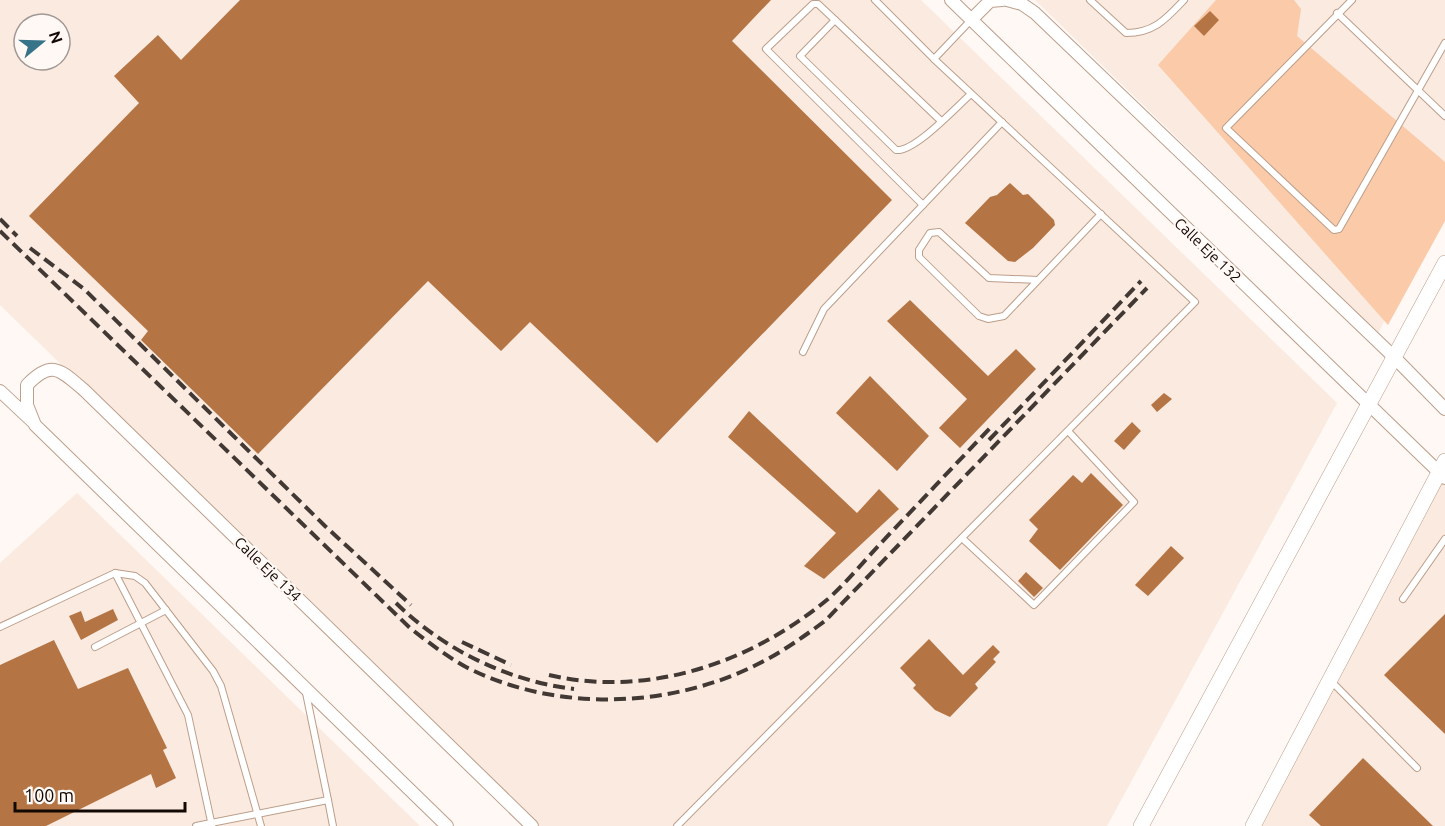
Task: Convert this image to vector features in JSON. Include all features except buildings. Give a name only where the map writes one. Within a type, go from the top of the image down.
[{"type":"street","name":"Calle Eje 132","points":[[951,0],[1368,405],[1443,471]]},
{"type":"street","points":[[972,20],[990,1],[1002,0]]},
{"type":"street","points":[[1007,0],[1020,2],[1035,13],[1394,357],[1445,409]]},
{"type":"street","points":[[1141,826],[1445,263]]},
{"type":"street","name":"Calle Eje 134","points":[[36,425],[27,405],[27,385],[38,374],[59,369],[84,390],[532,826]]},
{"type":"street","name":"Calle Eje 134","points":[[0,391],[447,826]]},
{"type":"street","points":[[1253,826],[1443,471]]},
{"type":"lane","points":[[677,826],[1195,302],[971,94],[875,0]]},
{"type":"lane","points":[[1090,0],[1126,33],[1143,33],[1159,26],[1184,0]]},
{"type":"lane","points":[[1352,0],[1226,128],[1334,230],[1339,230],[1445,42]]},
{"type":"lane","points":[[923,205],[766,49],[813,4],[818,4],[941,121]]},
{"type":"lane","points":[[1337,13],[1445,116]]},
{"type":"lane","points":[[835,20],[800,56],[896,150],[903,151],[911,147],[971,94]]},
{"type":"lane","points":[[934,59],[972,20]]},
{"type":"lane","points":[[803,352],[824,309],[1002,122]]},
{"type":"lane","points":[[1038,280],[989,278],[939,231],[930,233],[919,250],[919,257],[979,316],[988,318],[1004,316],[1101,214]]},
{"type":"lane","points":[[963,537],[1034,605],[1134,502],[1068,431]]},
{"type":"lane","points":[[1403,599],[1445,539]]},
{"type":"lane","points":[[115,573],[188,715],[212,824]]},
{"type":"lane","points":[[0,627],[115,573],[135,576],[145,583],[213,671],[221,686],[261,826]]},
{"type":"lane","points":[[95,647],[166,610]]},
{"type":"lane","points":[[1331,681],[1417,768]]},
{"type":"lane","points":[[304,687],[312,712],[333,826]]},
{"type":"lane","points":[[196,826],[328,800]]},
{"type":"shaded area","points":[[0,0],[921,0],[1337,403],[1107,826],[536,826],[0,305]]},
{"type":"shaded area","points":[[1035,0],[1445,0],[1445,209],[1378,333]]},
{"type":"shaded area","points":[[1216,0],[1294,0],[1301,9],[1297,36],[1445,162],[1445,221],[1388,325],[1158,65]]},
{"type":"shaded area","points":[[1445,470],[1445,826],[1253,826]]},
{"type":"shaded area","points":[[77,493],[420,826],[0,826],[0,563]]},
{"type":"railway","points":[[0,219],[17,236]]},
{"type":"railway","points":[[0,231],[410,628],[459,663],[500,682],[536,692],[573,698],[649,697],[722,680],[783,650],[825,621],[1147,288]]},
{"type":"railway","points":[[30,248],[84,289],[325,526],[411,605]]},
{"type":"railway","points":[[989,440],[1141,281]]},
{"type":"railway","points":[[549,675],[586,681],[624,682],[660,678],[697,670],[766,641],[798,622],[828,599],[991,427]]},
{"type":"railway","points":[[396,603],[435,635],[478,661],[525,679],[574,689]]},
{"type":"railway","points":[[462,642],[511,665]]}]
